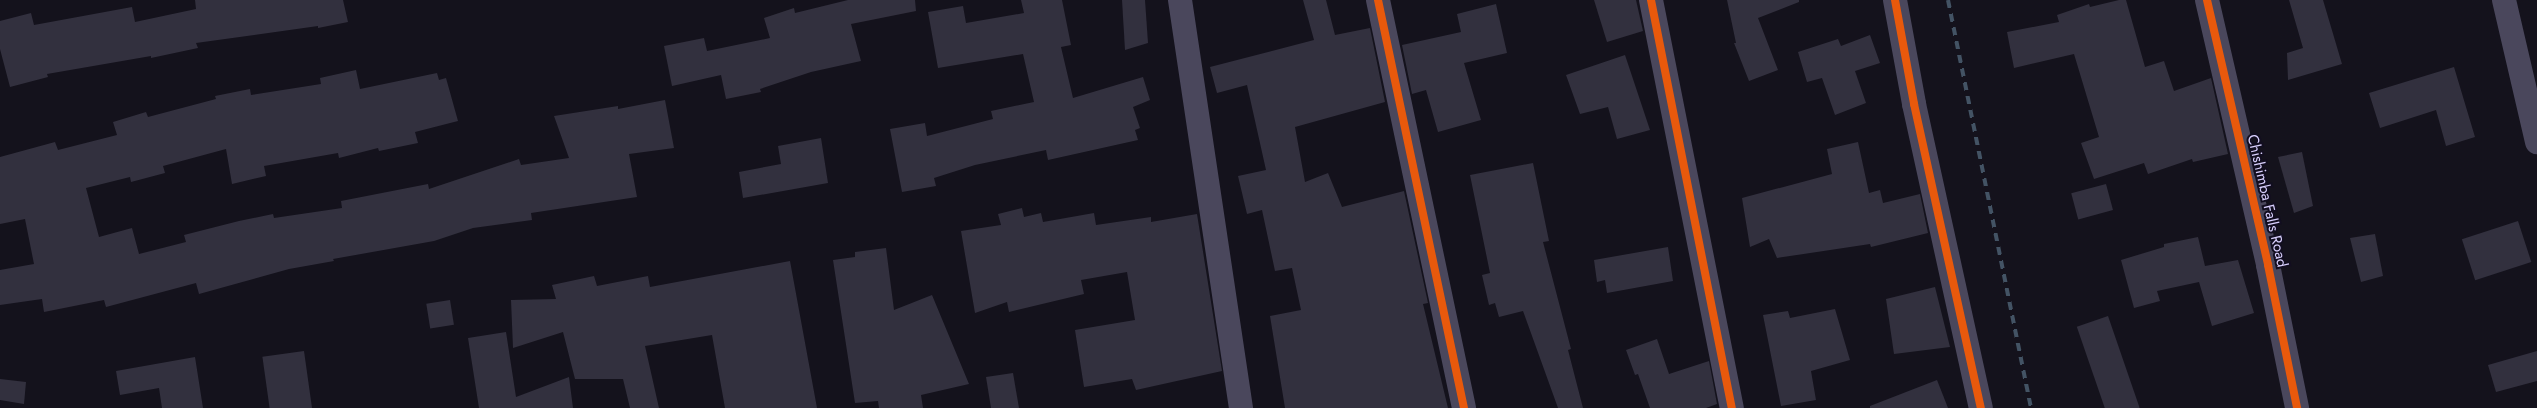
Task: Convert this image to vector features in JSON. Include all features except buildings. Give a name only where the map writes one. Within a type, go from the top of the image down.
[{"type":"street","points":[[1180,0],[1241,408]]},
{"type":"street","points":[[1378,0],[1464,408]]},
{"type":"street","points":[[1651,0],[1732,408]]},
{"type":"street","points":[[1895,0],[1916,114],[1981,408]]},
{"type":"street","name":"Chishimba Falls Road","points":[[2207,0],[2268,265],[2297,408]]},
{"type":"street","points":[[2504,0],[2537,142]]},
{"type":"railway","points":[[1948,0],[2031,408]]},
{"type":"cycle path","points":[[1378,0],[1464,408]]},
{"type":"cycle path","points":[[1651,0],[1732,408]]},
{"type":"cycle path","points":[[1895,0],[1914,104],[1981,408]]},
{"type":"cycle path","points":[[2207,0],[2268,265],[2297,408]]}]
